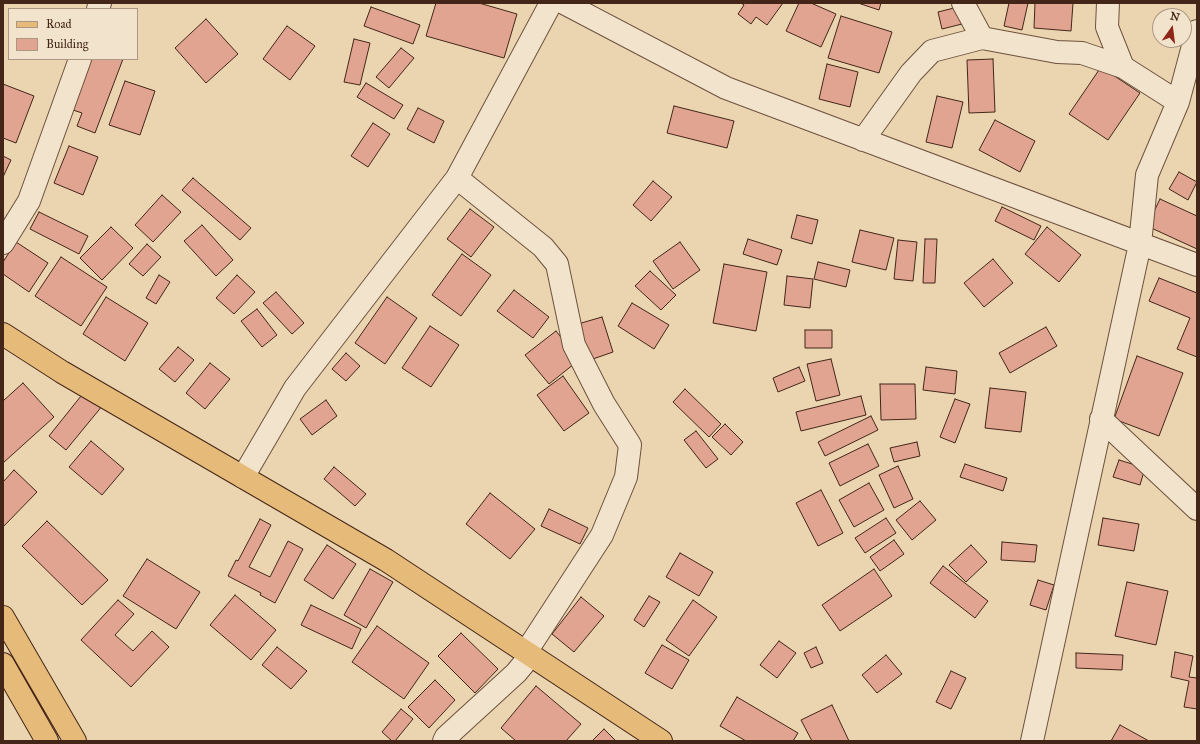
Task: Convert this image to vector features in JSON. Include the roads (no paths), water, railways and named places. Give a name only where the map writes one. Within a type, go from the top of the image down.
[{"type":"main road","points":[[3,334],[62,372],[386,560],[661,741]]},
{"type":"main road","points":[[3,617],[75,741]]},
{"type":"main road","points":[[3,664],[47,741]]},
{"type":"street","points":[[243,477],[295,388],[457,178],[551,3]]},
{"type":"street","points":[[564,3],[726,88],[1197,265]]},
{"type":"street","points":[[963,3],[982,38]]},
{"type":"street","points":[[1108,3],[1107,27],[1123,67]]},
{"type":"street","points":[[1082,53],[1107,27]]},
{"type":"street","points":[[1032,741],[1140,244],[1147,174],[1178,102],[1197,31]]},
{"type":"street","points":[[863,140],[911,73],[932,51],[982,38],[1057,52],[1082,53],[1123,67],[1178,102]]},
{"type":"street","points":[[3,243],[29,201],[80,60]]},
{"type":"street","points":[[444,741],[446,737],[516,673],[529,654],[602,535],[626,477],[630,445],[604,404],[574,345],[557,264],[543,247],[457,178]]},
{"type":"street","points":[[1101,418],[1197,509]]}]
